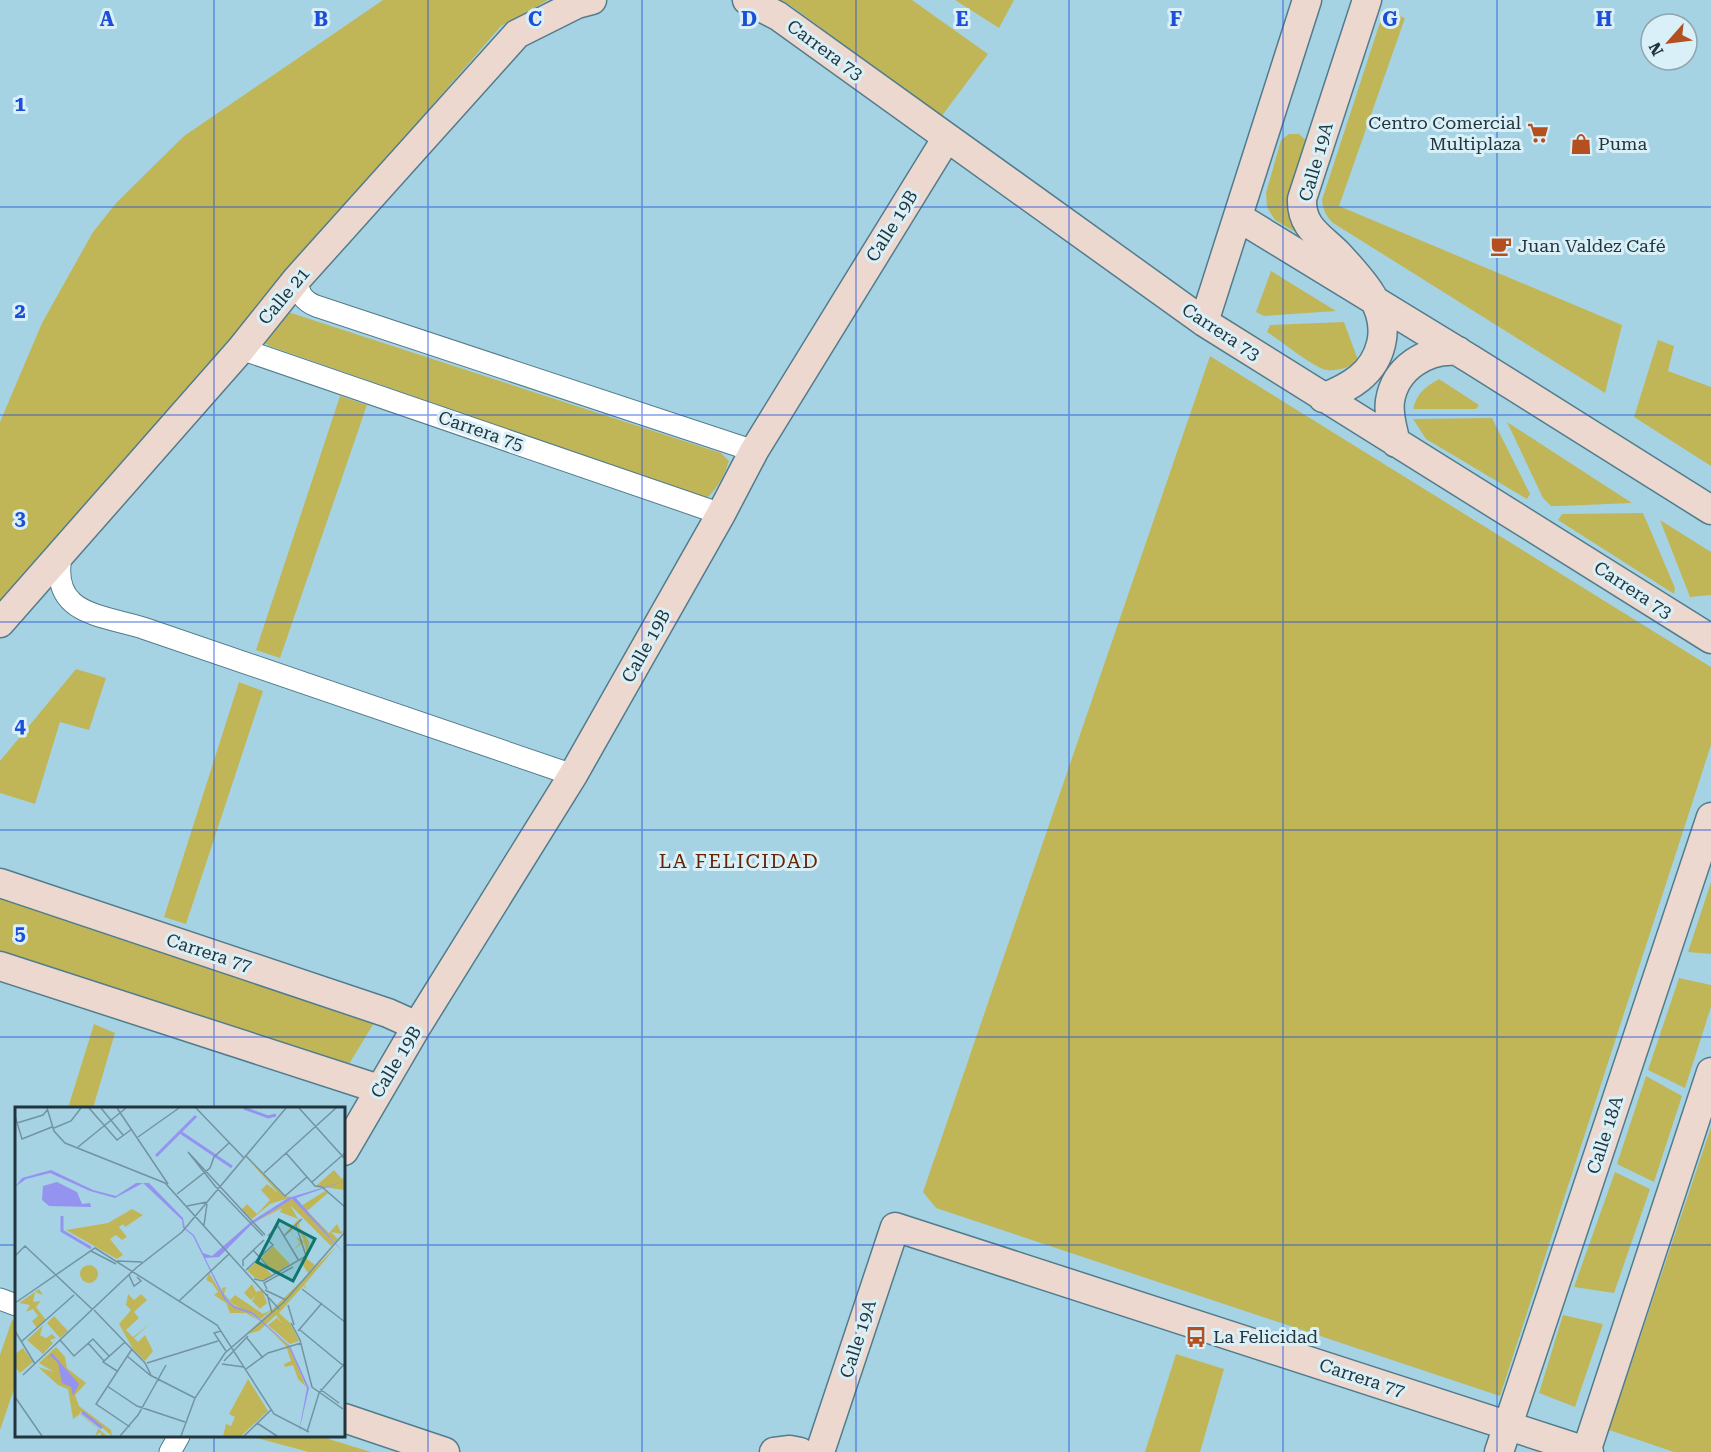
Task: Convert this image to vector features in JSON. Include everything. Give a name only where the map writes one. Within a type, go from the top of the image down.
[{"type":"street","name":"Calle 21","points":[[0,623],[241,349],[297,279],[517,34],[578,4],[592,0]]},
{"type":"street","name":"Carrera 73","points":[[747,0],[778,16],[946,139],[1204,322],[1711,639]]},
{"type":"street","points":[[1204,322],[1307,0]]},
{"type":"street","name":"Calle 19A","points":[[1367,0],[1302,199],[1302,206],[1311,231],[1337,253],[1377,301]]},
{"type":"street","name":"Calle 19B","points":[[345,1149],[417,1026],[573,775],[721,514],[754,451],[946,139]]},
{"type":"street","points":[[1238,217],[1458,351],[1711,510]]},
{"type":"street","points":[[297,279],[301,295],[307,302],[316,306],[754,451]]},
{"type":"street","points":[[1323,398],[1359,379],[1372,367],[1383,336],[1377,301]]},
{"type":"street","name":"Carrera 75","points":[[241,349],[721,514]]},
{"type":"street","points":[[1396,443],[1391,422],[1390,401],[1398,380],[1418,358],[1446,350],[1458,351]]},
{"type":"street","points":[[62,551],[58,569],[60,586],[66,598],[77,608],[143,628],[573,775]]},
{"type":"street","name":"Calle 18A","points":[[1504,1439],[1711,817]]},
{"type":"street","name":"Carrera 77","points":[[0,883],[388,1013],[417,1026]]},
{"type":"street","points":[[0,966],[379,1089]]},
{"type":"street","points":[[1587,1452],[1711,1072]]},
{"type":"street","name":"Calle 19A","points":[[820,1452],[895,1227]]},
{"type":"street","name":"Carrera 77","points":[[895,1227],[1504,1439],[1587,1452]]},
{"type":"street","points":[[0,1299],[15,1305]]},
{"type":"street","points":[[345,1418],[445,1452]]},
{"type":"street","points":[[170,1452],[178,1437]]},
{"type":"street","points":[[774,1452],[790,1450],[800,1452]]},
{"type":"shaded area","points":[[383,0],[548,0],[501,26],[0,605],[0,422],[42,323],[93,232],[117,202],[184,136]]},
{"type":"shaded area","points":[[780,0],[912,0],[988,54],[941,117],[790,5]]},
{"type":"shaded area","points":[[955,0],[1014,0],[999,28]]},
{"type":"shaded area","points":[[1384,10],[1405,18],[1339,206],[1622,325],[1605,393],[1333,223],[1324,210],[1322,200]]},
{"type":"shaded area","points":[[1289,134],[1299,134],[1307,141],[1309,240],[1275,220],[1267,207],[1266,193],[1281,140]]},
{"type":"shaded area","points":[[1271,271],[1336,311],[1264,316],[1256,312]]},
{"type":"shaded area","points":[[285,311],[721,453],[729,461],[718,485],[708,497],[699,496],[269,346],[265,343],[265,338]]},
{"type":"shaded area","points":[[1344,322],[1358,360],[1347,367],[1336,370],[1321,368],[1267,332],[1270,325]]},
{"type":"shaded area","points":[[1658,340],[1674,346],[1668,371],[1711,387],[1711,466],[1634,417]]},
{"type":"shaded area","points":[[1210,356],[1711,667],[1711,745],[1500,1396],[936,1208],[923,1192]]},
{"type":"shaded area","points":[[1439,379],[1479,405],[1476,409],[1413,409],[1422,391]]},
{"type":"shaded area","points":[[340,396],[367,405],[280,658],[256,650]]},
{"type":"shaded area","points":[[1492,418],[1530,494],[1527,499],[1426,439],[1413,419]]},
{"type":"shaded area","points":[[1507,422],[1632,503],[1551,506],[1543,498]]},
{"type":"shaded area","points":[[1643,513],[1675,588],[1674,594],[1558,520],[1562,514]]},
{"type":"shaded area","points":[[1660,520],[1711,552],[1711,595],[1690,597]]},
{"type":"shaded area","points":[[76,669],[106,678],[89,730],[60,722],[35,804],[0,793],[0,761]]},
{"type":"shaded area","points":[[239,682],[263,691],[186,924],[164,917]]},
{"type":"shaded area","points":[[1711,882],[1711,954],[1688,952]]},
{"type":"shaded area","points":[[0,894],[377,1018],[346,1069],[0,955]]},
{"type":"shaded area","points":[[1679,978],[1711,985],[1711,1007],[1685,1088],[1648,1070]]},
{"type":"shaded area","points":[[94,1024],[115,1033],[93,1107],[68,1107]]},
{"type":"shaded area","points":[[1646,1076],[1682,1096],[1654,1182],[1617,1164]]},
{"type":"shaded area","points":[[1711,1127],[1711,1452],[1674,1452],[1609,1430]]},
{"type":"shaded area","points":[[1615,1172],[1650,1189],[1614,1293],[1574,1287]]},
{"type":"shaded area","points":[[1563,1315],[1603,1324],[1575,1407],[1539,1393]]},
{"type":"shaded area","points":[[12,1320],[15,1321],[15,1386],[0,1430],[0,1355]]},
{"type":"shaded area","points":[[1176,1354],[1224,1369],[1200,1452],[1145,1452]]},
{"type":"shaded area","points":[[253,1437],[322,1437],[371,1452],[309,1452]]},
{"type":"place","name":"Centro Comercial Multiplaza","points":[[1538,133]]},
{"type":"place","name":"Puma","points":[[1581,144]]},
{"type":"place","name":"Juan Valdez Café","points":[[1501,246]]},
{"type":"place","name":"La Felicidad","points":[[1196,1337]]},
{"type":"district","name":"LA FELICIDAD","points":[[739,861]]}]
